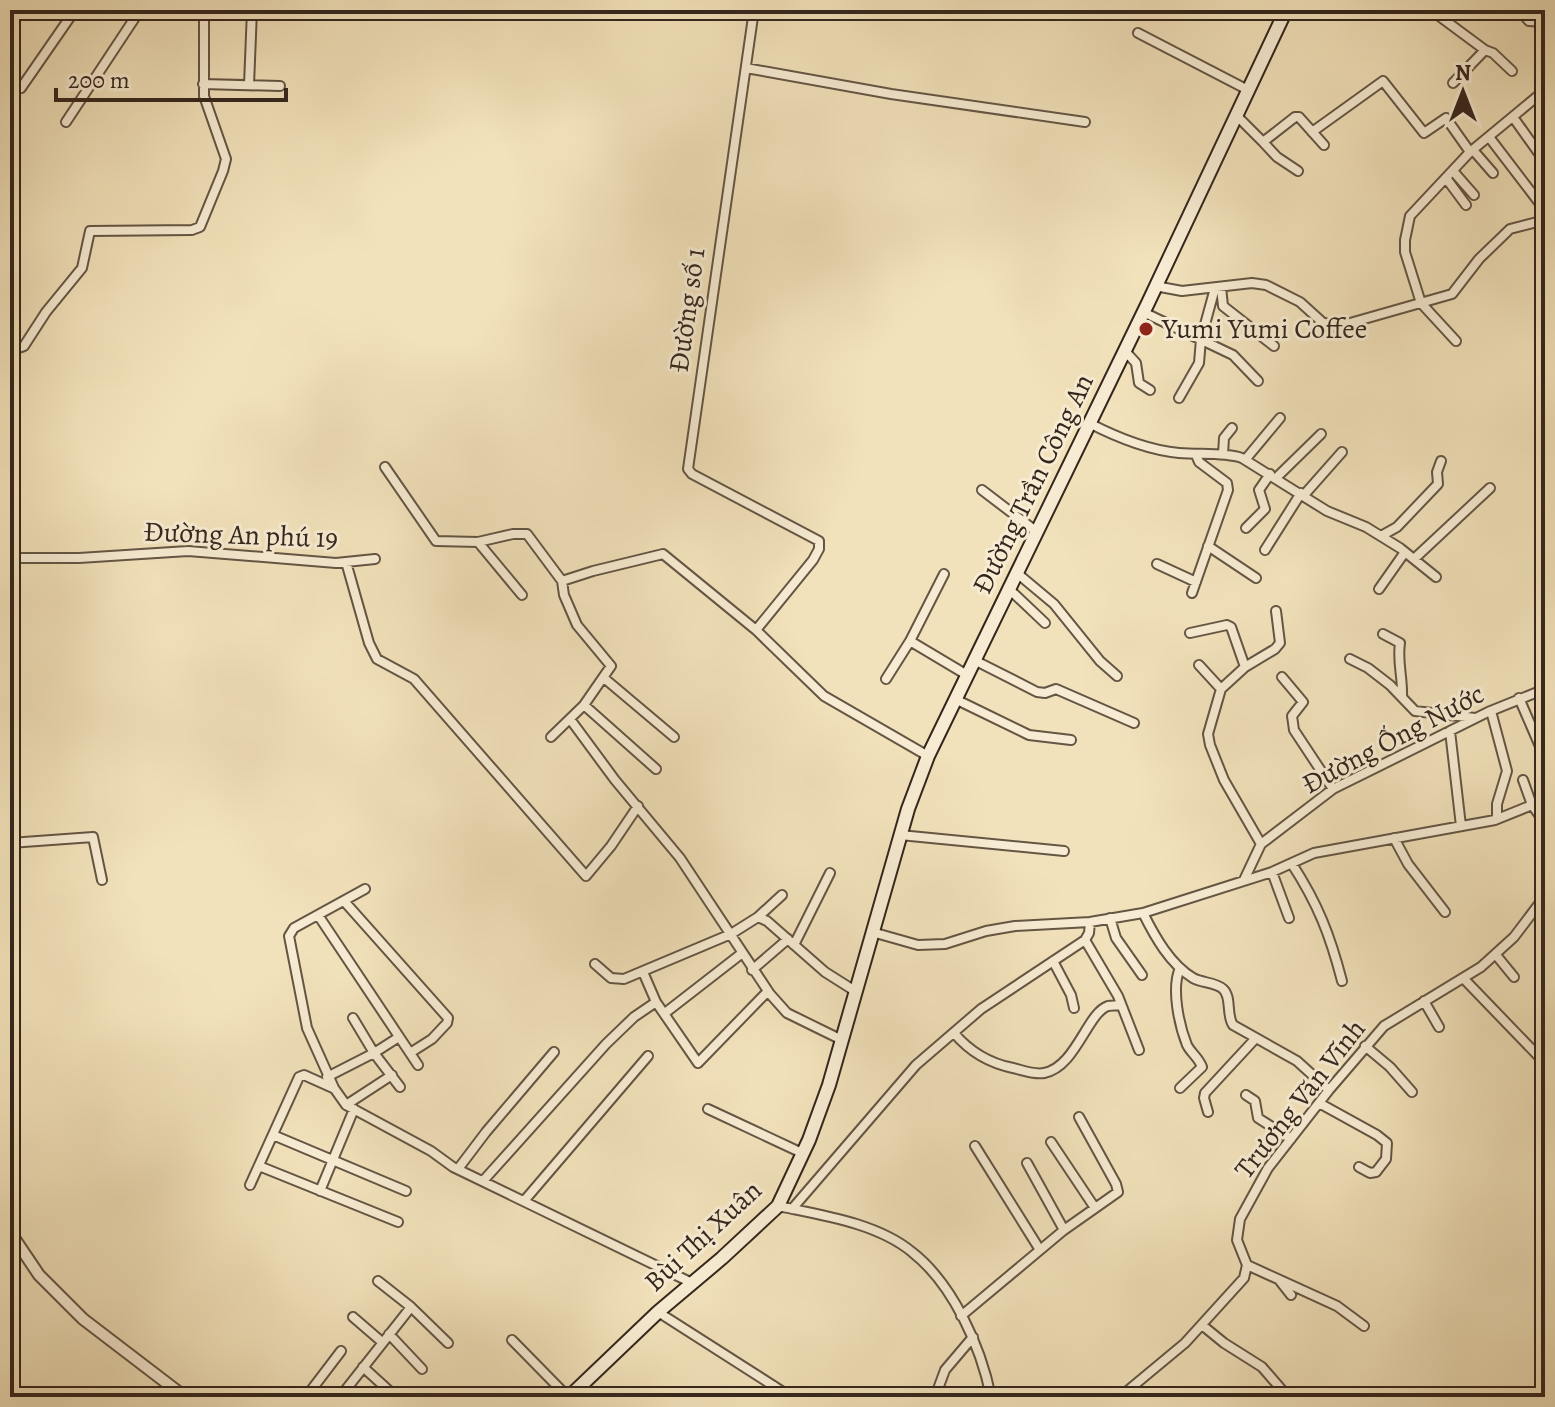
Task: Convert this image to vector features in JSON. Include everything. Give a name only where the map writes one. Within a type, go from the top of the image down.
[{"type":"main road","name":"Đường Trần Công An","points":[[855,991],[900,835],[928,756],[1286,10]]},
{"type":"main road","name":"Bùi Thị Xuân","points":[[568,1397],[690,1282],[722,1258],[778,1206],[829,1085],[855,991]]},
{"type":"street","points":[[21,88],[75,10]]},
{"type":"street","points":[[66,122],[140,10]]},
{"type":"street","points":[[11,349],[24,346],[46,312],[82,268],[90,231],[192,230],[200,227],[226,159],[204,96],[204,10]]},
{"type":"street","points":[[249,85],[252,10]]},
{"type":"street","name":"Đường số 1","points":[[754,10],[688,469],[692,474],[819,541],[819,549],[813,560],[759,627]]},
{"type":"street","points":[[1431,10],[1493,53],[1512,71]]},
{"type":"street","points":[[1519,10],[1529,21],[1545,22]]},
{"type":"street","points":[[1138,33],[1248,90]]},
{"type":"street","points":[[1453,83],[1485,50]]},
{"type":"street","points":[[746,68],[891,94],[1085,122]]},
{"type":"street","points":[[1312,132],[1383,81],[1424,133],[1447,119],[1493,173]]},
{"type":"street","points":[[203,84],[280,86]]},
{"type":"street","points":[[1456,341],[1421,303],[1405,252],[1407,222],[1472,151],[1545,90]]},
{"type":"street","points":[[1236,115],[1277,157],[1298,171]]},
{"type":"street","points":[[1263,142],[1297,117],[1324,145]]},
{"type":"street","points":[[1513,117],[1545,162]]},
{"type":"street","points":[[1489,137],[1541,205]]},
{"type":"street","points":[[1450,175],[1474,195]]},
{"type":"street","points":[[1450,175],[1466,205]]},
{"type":"street","points":[[1155,286],[1182,291],[1252,283],[1266,285],[1300,302],[1322,322],[1336,327],[1452,294],[1479,259],[1510,229],[1545,220]]},
{"type":"street","points":[[1179,398],[1199,363],[1201,339],[1218,287]]},
{"type":"street","points":[[1218,287],[1223,306],[1274,346]]},
{"type":"street","points":[[1143,312],[1233,355],[1258,381]]},
{"type":"street","points":[[1125,351],[1136,363],[1139,383],[1150,390]]},
{"type":"street","points":[[1245,460],[1280,418]]},
{"type":"street","points":[[1089,423],[1146,448],[1196,455],[1223,454],[1245,460],[1327,511],[1381,536],[1436,577]]},
{"type":"street","points":[[1223,454],[1224,438],[1232,428]]},
{"type":"street","points":[[1246,528],[1265,509],[1259,490],[1321,434]]},
{"type":"street","points":[[1265,550],[1302,494],[1342,452]]},
{"type":"street","points":[[1192,593],[1228,490],[1227,483],[1199,462],[1196,455]]},
{"type":"street","points":[[1381,536],[1397,527],[1438,484],[1437,472],[1441,461]]},
{"type":"street","points":[[385,467],[436,541],[478,542],[527,534],[562,581],[564,595],[577,625],[611,663],[611,670],[584,705],[551,737]]},
{"type":"street","points":[[1414,559],[1490,488]]},
{"type":"street","points":[[982,490],[1037,532]]},
{"type":"street","points":[[478,542],[522,595]]},
{"type":"street","points":[[1208,546],[1256,578]]},
{"type":"street","name":"Đường An phú 19","points":[[10,558],[79,558],[188,551],[346,562],[375,559]]},
{"type":"street","points":[[1379,589],[1405,552]]},
{"type":"street","points":[[562,581],[663,554],[759,627],[824,696],[928,756]]},
{"type":"street","points":[[346,562],[369,643],[377,659],[414,679],[586,876],[638,806]]},
{"type":"street","points":[[1157,564],[1196,582]]},
{"type":"street","points":[[1017,573],[1054,604],[1100,661],[1117,676]]},
{"type":"street","points":[[886,679],[910,641],[944,574]]},
{"type":"street","points":[[1009,589],[1045,623]]},
{"type":"street","points":[[1261,844],[1224,780],[1208,738],[1221,689],[1245,667],[1280,643],[1276,611]]},
{"type":"street","points":[[1190,633],[1223,624],[1231,627],[1245,667]]},
{"type":"street","points":[[1383,634],[1400,643],[1398,660],[1402,697]]},
{"type":"street","points":[[910,641],[967,675]]},
{"type":"street","points":[[1350,659],[1368,668],[1415,711],[1476,718]]},
{"type":"street","points":[[974,660],[1037,692],[1056,689],[1134,723]]},
{"type":"street","points":[[1199,665],[1221,689]]},
{"type":"street","points":[[1282,677],[1303,702],[1292,716],[1294,730],[1333,789]]},
{"type":"street","points":[[604,678],[674,737]]},
{"type":"street","name":"Đường Ống Nước","points":[[1244,880],[1261,844],[1333,789],[1476,718],[1545,689]]},
{"type":"street","points":[[1519,698],[1545,758]]},
{"type":"street","points":[[955,699],[1029,735],[1071,740]]},
{"type":"street","points":[[584,705],[656,769]]},
{"type":"street","points":[[1491,711],[1507,771],[1497,804],[1497,819]]},
{"type":"street","points":[[570,719],[615,780],[680,858],[768,991],[787,1013],[842,1040]]},
{"type":"street","points":[[1450,731],[1461,826]]},
{"type":"street","points":[[1523,780],[1532,805],[1545,823]]},
{"type":"street","points":[[872,932],[918,945],[931,945],[1015,926],[1090,922],[1143,913],[1272,872],[1314,853],[1497,819],[1545,799]]},
{"type":"street","points":[[900,835],[1064,851]]},
{"type":"street","points":[[10,843],[93,837],[102,880]]},
{"type":"street","points":[[1394,838],[1408,864],[1445,912]]},
{"type":"street","points":[[1292,864],[1316,900],[1332,941],[1342,981]]},
{"type":"street","points":[[1272,872],[1289,918]]},
{"type":"street","points":[[752,970],[791,942],[830,873]]},
{"type":"street","points":[[365,889],[294,928],[289,936],[307,1028],[334,1088],[350,1107],[458,1169],[690,1282]]},
{"type":"street","points":[[595,964],[616,979],[643,972],[731,934],[758,917],[782,895]]},
{"type":"street","name":"Trương Văn Vĩnh","points":[[1247,1265],[1237,1240],[1240,1219],[1268,1168],[1329,1090],[1384,1026],[1464,979],[1496,955],[1527,922],[1545,896]]},
{"type":"street","points":[[344,901],[448,1018],[432,1039],[410,1053]]},
{"type":"street","points":[[1143,913],[1180,968],[1197,981],[1221,987],[1227,998],[1230,1021],[1255,1039],[1297,1061],[1329,1090]]},
{"type":"street","points":[[318,915],[418,1065]]},
{"type":"street","points":[[758,917],[767,921],[825,972],[855,991]]},
{"type":"street","points":[[1110,918],[1116,938],[1142,975]]},
{"type":"street","points":[[792,1209],[916,1065],[981,1009],[1085,940],[1090,922]]},
{"type":"street","points":[[1085,940],[1121,1005],[1139,1050]]},
{"type":"street","points":[[665,1013],[741,954]]},
{"type":"street","points":[[1496,955],[1514,977]]},
{"type":"street","points":[[1053,961],[1071,995],[1074,1008]]},
{"type":"street","points":[[1180,968],[1174,984],[1176,998],[1187,1046],[1202,1067],[1180,1088]]},
{"type":"street","points":[[643,972],[656,1002],[700,1063],[768,991]]},
{"type":"street","points":[[1464,979],[1545,1063]]},
{"type":"street","points":[[1424,1001],[1439,1027]]},
{"type":"street","points":[[483,1181],[606,1044],[634,1017],[656,1002]]},
{"type":"street","points":[[954,1033],[966,1048],[982,1058],[1003,1066],[1037,1073],[1048,1072],[1080,1045],[1101,1011],[1121,1005]]},
{"type":"street","points":[[353,1018],[400,1087]]},
{"type":"street","points":[[327,1077],[399,1037]]},
{"type":"street","points":[[1208,1112],[1205,1093],[1255,1039]]},
{"type":"street","points":[[1365,1046],[1390,1067],[1412,1092]]},
{"type":"street","points":[[458,1169],[554,1052]]},
{"type":"street","points":[[524,1201],[648,1056]]},
{"type":"street","points":[[250,1185],[299,1077],[304,1075],[334,1088]]},
{"type":"street","points":[[320,1191],[350,1107],[392,1075]]},
{"type":"street","points":[[1246,1095],[1255,1101],[1258,1118],[1291,1139]]},
{"type":"street","points":[[1319,1103],[1387,1143],[1386,1159],[1376,1172],[1370,1173],[1359,1167]]},
{"type":"street","points":[[708,1109],[802,1153]]},
{"type":"street","points":[[961,1316],[1064,1230],[1116,1194],[1118,1189],[1079,1117]]},
{"type":"street","points":[[273,1135],[406,1191]]},
{"type":"street","points":[[1051,1142],[1095,1208]]},
{"type":"street","points":[[975,1146],[1040,1250]]},
{"type":"street","points":[[1027,1163],[1064,1230]]},
{"type":"street","points":[[259,1166],[398,1222]]},
{"type":"street","points":[[778,1206],[852,1223],[912,1251],[940,1284],[973,1337],[991,1397]]},
{"type":"street","points":[[10,1232],[39,1275],[83,1319],[185,1397]]},
{"type":"street","points":[[1120,1397],[1185,1343],[1244,1278],[1247,1265],[1337,1306],[1364,1326]]},
{"type":"street","points":[[378,1281],[411,1307],[448,1343]]},
{"type":"street","points":[[1279,1281],[1291,1295]]},
{"type":"street","points":[[340,1397],[411,1307]]},
{"type":"street","points":[[658,1312],[791,1397]]},
{"type":"street","points":[[353,1317],[382,1342]]},
{"type":"street","points":[[1202,1325],[1262,1367],[1288,1397]]},
{"type":"street","points":[[389,1334],[422,1369]]},
{"type":"street","points":[[935,1397],[945,1370],[973,1337]]},
{"type":"street","points":[[512,1340],[568,1397]]},
{"type":"street","points":[[306,1397],[341,1351]]},
{"type":"street","points":[[363,1367],[396,1397]]},
{"type":"street","points":[[764,1397],[774,1386]]},
{"type":"place","name":"Yumi Yumi Coffee","points":[[1146,329]]}]
